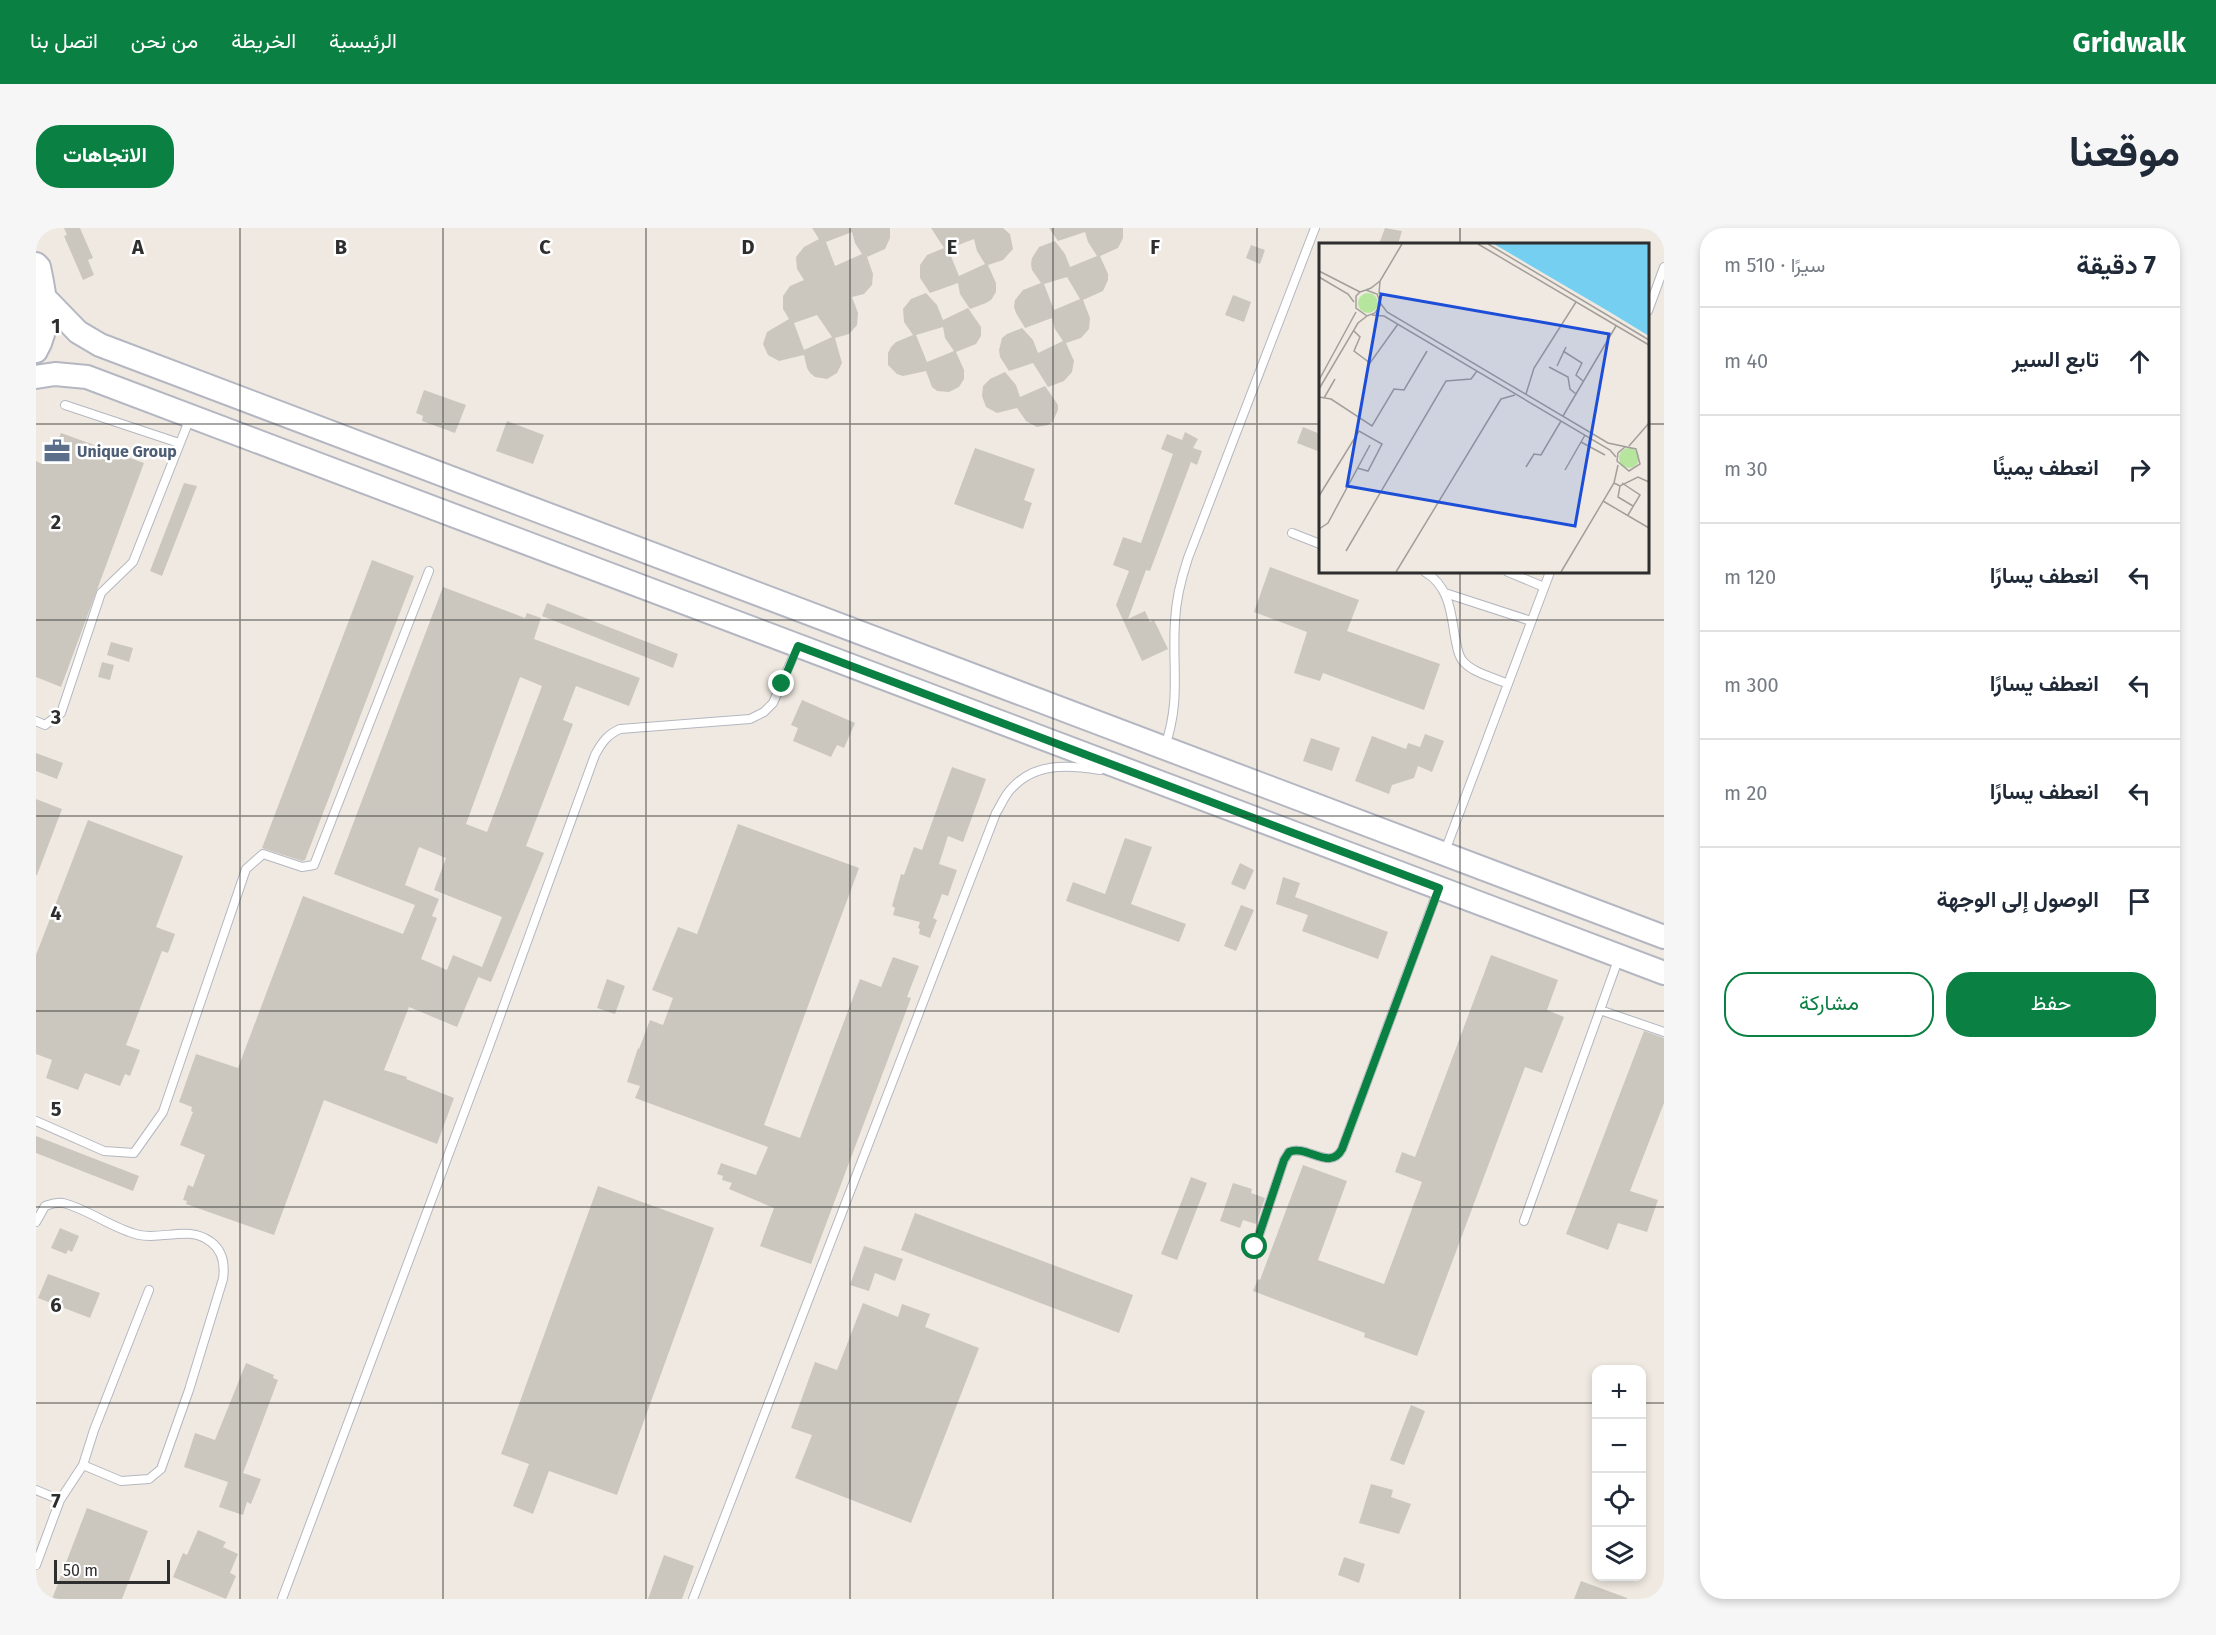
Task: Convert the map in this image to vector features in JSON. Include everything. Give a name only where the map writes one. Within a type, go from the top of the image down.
[{"type":"street","points":[[36,351],[42,341],[46,299],[37,264]]},
{"type":"street","points":[[46,299],[78,332],[100,345],[1664,937]]},
{"type":"street","points":[[36,377],[55,374],[87,377],[1664,973]]},
{"type":"lane","points":[[1164,747],[1175,710],[1175,622],[1181,580],[1315,228]]},
{"type":"lane","points":[[1649,306],[1664,267]]},
{"type":"lane","points":[[66,405],[180,443]]},
{"type":"lane","points":[[36,721],[45,725],[61,712],[101,593],[133,562],[190,416]]},
{"type":"lane","points":[[1293,533],[1319,544]]},
{"type":"lane","points":[[36,1121],[104,1151],[134,1153],[163,1112],[246,868],[263,854],[302,867],[314,865],[429,571]]},
{"type":"lane","points":[[1426,573],[1436,580],[1445,593],[1457,650],[1462,660],[1472,668],[1508,684]]},
{"type":"lane","points":[[1510,573],[1544,587]]},
{"type":"lane","points":[[1444,854],[1550,573]]},
{"type":"lane","points":[[1445,593],[1531,621]]},
{"type":"lane","points":[[282,1599],[488,1049],[595,754],[602,741],[620,729],[750,719],[764,712],[774,703],[798,646]]},
{"type":"lane","points":[[693,1599],[996,813],[1011,789],[1028,774],[1049,766],[1075,766],[1100,770],[1183,792]]},
{"type":"lane","points":[[1255,1247],[1284,1160],[1289,1152],[1302,1150],[1328,1159],[1337,1156],[1342,1149],[1439,888]]},
{"type":"lane","points":[[1524,1221],[1620,956]]},
{"type":"lane","points":[[1600,1010],[1664,1032]]},
{"type":"lane","points":[[36,1222],[45,1206],[62,1203],[141,1235],[175,1233],[194,1235],[211,1242],[222,1255],[225,1268],[189,1390],[161,1469],[149,1479],[121,1481],[83,1465]]},
{"type":"lane","points":[[36,1565],[60,1500],[83,1465],[94,1430],[149,1290]]},
{"type":"lane","points":[[36,1490],[60,1500]]},
{"type":"building","points":[[64,228],[80,228],[93,258],[88,260],[94,275],[83,280],[64,236],[67,235]]},
{"type":"building","points":[[812,228],[890,228],[890,238],[885,249],[867,257],[873,274],[872,285],[864,294],[852,297],[858,313],[857,325],[849,334],[835,338],[842,363],[837,373],[827,379],[815,377],[810,373],[804,355],[779,361],[768,355],[763,344],[767,332],[789,319],[783,309],[783,296],[790,286],[804,280],[797,269],[796,257],[804,247],[819,239]],"holes":[[[852,232],[855,243],[862,254],[835,266],[826,242]],[[817,315],[832,337],[804,350],[794,323]]]},
{"type":"building","points":[[931,228],[1003,228],[1010,234],[1013,249],[1003,260],[988,265],[996,283],[996,292],[991,300],[970,309],[960,294],[958,283],[930,293],[920,278],[920,265],[927,255],[944,248]],"holes":[[[974,239],[977,251],[985,264],[959,276],[948,249]]]},
{"type":"building","points":[[1049,228],[1123,228],[1123,238],[1118,248],[1100,256],[1108,274],[1103,291],[1083,300],[1090,318],[1089,329],[1081,338],[1066,343],[1074,361],[1072,372],[1064,381],[1048,387],[1033,363],[1009,371],[1000,357],[999,350],[1002,338],[1022,328],[1033,340],[1038,353],[1063,341],[1055,329],[1052,318],[1025,328],[1014,307],[1015,300],[1023,290],[1041,283],[1032,270],[1031,264],[1039,247],[1055,241],[1065,254],[1070,267],[1097,256],[1085,232],[1058,241]],"holes":[[[1067,277],[1080,299],[1054,310],[1044,284]]]},
{"type":"building","points":[[1385,228],[1402,231],[1398,243],[1379,243]]},
{"type":"building","points":[[1251,245],[1265,250],[1260,264],[1246,258]]},
{"type":"building","points":[[926,293],[937,305],[943,320],[968,308],[981,327],[981,336],[976,344],[956,352],[964,370],[964,379],[959,387],[949,392],[937,391],[932,387],[926,371],[903,376],[897,374],[888,365],[888,353],[891,347],[896,342],[913,335],[904,322],[903,309],[911,299]],"holes":[[[943,327],[945,338],[954,351],[927,362],[916,335]]]},
{"type":"building","points":[[1233,295],[1251,302],[1244,322],[1225,315]]},
{"type":"building","points":[[1005,372],[1016,385],[1020,397],[1045,386],[1058,405],[1053,421],[1048,425],[1037,427],[1026,421],[1017,408],[997,413],[986,407],[982,396],[983,386],[990,379]]},
{"type":"building","points":[[424,390],[466,405],[455,433],[422,421],[423,416],[416,413]]},
{"type":"building","points":[[507,421],[544,435],[533,464],[496,451]]},
{"type":"building","points":[[1303,427],[1319,434],[1319,452],[1297,443]]},
{"type":"building","points":[[1185,432],[1198,439],[1193,448],[1202,451],[1197,465],[1191,462],[1150,571],[1146,570],[1128,619],[1145,611],[1150,622],[1154,620],[1168,649],[1142,661],[1116,605],[1129,571],[1113,565],[1123,537],[1141,543],[1173,454],[1161,449],[1167,434],[1182,440]]},
{"type":"building","points":[[61,433],[144,463],[61,687],[36,677],[36,461],[42,464],[48,449],[54,451]]},
{"type":"building","points":[[975,448],[1035,469],[1024,500],[1032,503],[1023,529],[954,504]]},
{"type":"building","points":[[184,483],[197,486],[162,576],[150,571]]},
{"type":"building","points":[[372,560],[414,576],[305,860],[302,861],[262,848]]},
{"type":"building","points":[[1270,567],[1359,600],[1347,631],[1440,664],[1424,710],[1323,673],[1320,681],[1294,673],[1307,632],[1254,612]]},
{"type":"building","points":[[443,587],[525,618],[527,613],[541,618],[534,639],[640,678],[629,706],[576,686],[563,720],[573,724],[526,846],[544,853],[491,982],[478,977],[457,1027],[409,1007],[384,1070],[407,1077],[406,1079],[454,1098],[437,1144],[324,1100],[274,1235],[186,1204],[187,1201],[183,1200],[188,1185],[193,1187],[205,1155],[180,1145],[193,1112],[192,1107],[179,1102],[196,1054],[238,1068],[303,896],[403,934],[415,905],[334,874]],"holes":[[[520,677],[542,686],[487,832],[466,824]],[[419,847],[446,858],[434,890],[502,917],[482,967],[453,955],[447,970],[421,959],[437,918],[432,916],[439,899],[405,885]]]},
{"type":"building","points":[[547,603],[678,654],[673,668],[542,616]]},
{"type":"building","points":[[111,642],[133,648],[129,662],[107,655]]},
{"type":"building","points":[[102,662],[114,665],[110,680],[98,677]]},
{"type":"building","points":[[802,700],[855,723],[844,748],[837,745],[831,757],[793,741],[798,728],[791,725]]},
{"type":"building","points":[[1425,734],[1444,741],[1432,772],[1418,766],[1414,778],[1392,785],[1389,794],[1355,781],[1372,736],[1406,749],[1408,743],[1420,747]]},
{"type":"building","points":[[1311,738],[1340,748],[1332,771],[1303,761]]},
{"type":"building","points":[[36,753],[63,763],[57,779],[36,771]]},
{"type":"building","points":[[952,767],[986,779],[963,842],[948,836],[939,864],[957,870],[948,896],[942,894],[933,918],[937,920],[930,938],[919,934],[920,922],[893,915],[895,908],[892,906],[901,874],[904,875],[914,847],[922,850]]},
{"type":"building","points":[[36,799],[62,809],[37,875],[36,875]]},
{"type":"building","points":[[88,820],[183,856],[156,927],[175,934],[168,953],[162,951],[126,1045],[140,1050],[130,1076],[125,1074],[120,1086],[85,1073],[78,1090],[46,1078],[52,1060],[36,1054],[36,955]]},
{"type":"building","points":[[738,824],[859,868],[764,1125],[800,1138],[860,979],[881,987],[893,957],[919,966],[907,997],[911,998],[811,1264],[760,1246],[774,1208],[729,1189],[732,1183],[722,1180],[723,1176],[717,1174],[721,1163],[756,1175],[768,1147],[635,1098],[640,1086],[627,1082],[650,1020],[663,1025],[673,998],[652,990],[678,927],[697,934]]},
{"type":"building","points":[[1125,838],[1152,847],[1131,904],[1186,924],[1179,942],[1066,901],[1073,882],[1105,894]]},
{"type":"building","points":[[1240,863],[1254,870],[1245,890],[1231,884]]},
{"type":"building","points":[[1283,877],[1300,883],[1295,897],[1388,932],[1378,959],[1302,931],[1308,915],[1276,904]]},
{"type":"building","points":[[1241,905],[1254,910],[1236,951],[1224,946]]},
{"type":"building","points":[[1491,955],[1558,980],[1547,1010],[1564,1017],[1542,1073],[1525,1067],[1417,1356],[1364,1337],[1365,1333],[1253,1291],[1258,1279],[1260,1280],[1303,1165],[1347,1181],[1318,1260],[1384,1284],[1422,1182],[1395,1172],[1402,1152],[1415,1157]]},
{"type":"building","points":[[607,979],[625,986],[615,1014],[597,1008]]},
{"type":"building","points":[[1644,1031],[1664,1038],[1664,1103],[1630,1191],[1658,1200],[1647,1232],[1618,1223],[1608,1250],[1566,1234]]},
{"type":"building","points":[[36,1136],[139,1176],[133,1191],[36,1153]]},
{"type":"building","points":[[1191,1177],[1207,1183],[1177,1260],[1161,1254]]},
{"type":"building","points":[[1233,1183],[1252,1189],[1251,1193],[1265,1198],[1256,1224],[1243,1220],[1240,1228],[1220,1221]]},
{"type":"building","points":[[598,1186],[714,1228],[617,1495],[549,1471],[533,1514],[513,1506],[529,1464],[501,1454]]},
{"type":"building","points":[[915,1213],[1133,1295],[1119,1333],[901,1250]]},
{"type":"building","points":[[60,1228],[79,1236],[72,1252],[68,1250],[66,1254],[51,1248]]},
{"type":"building","points":[[864,1246],[903,1259],[895,1281],[875,1273],[869,1291],[850,1285]]},
{"type":"building","points":[[48,1274],[100,1293],[90,1318],[38,1298]]},
{"type":"building","points":[[863,1303],[898,1317],[902,1304],[930,1314],[925,1327],[979,1348],[911,1523],[795,1478],[812,1435],[791,1428],[815,1362],[837,1370]]},
{"type":"building","points":[[246,1363],[274,1375],[273,1378],[278,1380],[243,1473],[261,1479],[251,1504],[247,1502],[243,1515],[219,1507],[228,1482],[184,1467],[195,1433],[215,1440]]},
{"type":"building","points":[[1411,1405],[1425,1411],[1404,1465],[1390,1460]]},
{"type":"building","points":[[1371,1484],[1393,1490],[1391,1497],[1411,1504],[1399,1534],[1359,1523]]},
{"type":"building","points":[[87,1508],[148,1531],[122,1599],[52,1599]]},
{"type":"building","points":[[198,1530],[226,1542],[223,1547],[238,1554],[230,1573],[236,1576],[226,1599],[173,1577],[183,1553],[187,1555]]},
{"type":"building","points":[[664,1555],[694,1566],[682,1599],[648,1599]]},
{"type":"building","points":[[1344,1557],[1365,1564],[1359,1583],[1338,1575]]},
{"type":"building","points":[[1581,1581],[1627,1598],[1627,1599],[1574,1599]]},
{"type":"place","name":"Unique Group","points":[[57,451]]},
{"type":"route","points":[[782,684],[798,646],[1439,888],[1340,1153],[1328,1159],[1302,1150],[1289,1152],[1284,1160],[1255,1247]]}]
